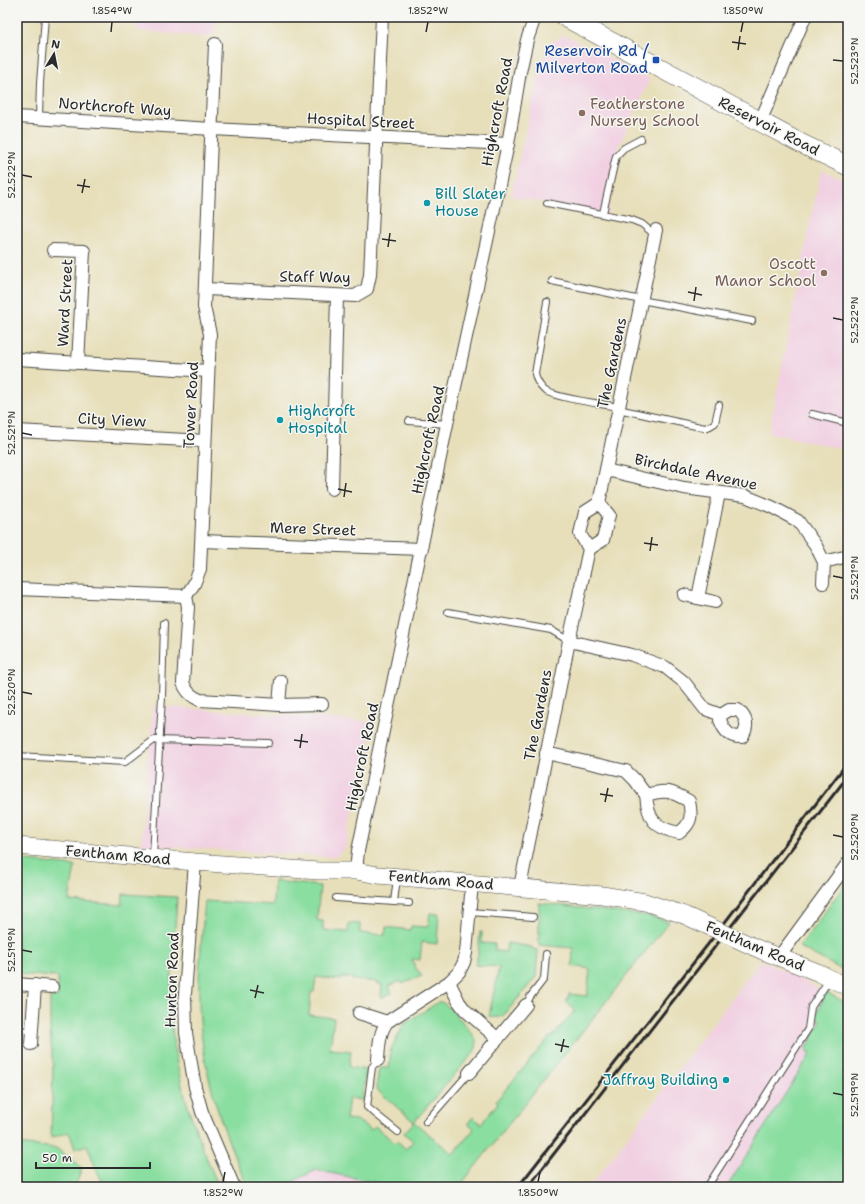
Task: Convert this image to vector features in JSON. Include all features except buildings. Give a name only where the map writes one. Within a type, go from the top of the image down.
[{"type":"main road","name":"Reservoir Road","points":[[564,17],[800,143],[848,166]]},
{"type":"street","points":[[376,138],[382,17]]},
{"type":"street","name":"Highcroft Road","points":[[356,871],[358,851],[447,424],[508,144],[520,72],[527,40],[535,17]]},
{"type":"street","points":[[760,122],[805,17]]},
{"type":"street","name":"Tower Road","points":[[186,596],[194,584],[200,569],[202,541],[210,334],[204,307],[216,44]]},
{"type":"street","name":"Northcroft Way","points":[[17,117],[212,129]]},
{"type":"street","name":"Hospital Street","points":[[212,129],[508,144]]},
{"type":"street","name":"Staff Way","points":[[205,289],[355,296],[367,288],[370,275],[376,138]]},
{"type":"street","name":"The Gardens","points":[[599,503],[655,232]]},
{"type":"street","name":"Ward Street","points":[[53,250],[84,251],[78,363]]},
{"type":"street","points":[[332,489],[337,296]]},
{"type":"street","points":[[17,359],[208,372]]},
{"type":"street","name":"City View","points":[[17,431],[205,441]]},
{"type":"street","name":"Birchdale Avenue","points":[[606,470],[684,488],[745,496],[772,507],[798,521],[816,546],[824,562]]},
{"type":"street","points":[[698,598],[719,492]]},
{"type":"street","points":[[599,503],[609,515],[603,540],[589,549],[580,534],[585,512],[599,503]]},
{"type":"street","name":"Mere Street","points":[[202,541],[422,549]]},
{"type":"street","name":"The Gardens","points":[[520,887],[546,753],[589,549]]},
{"type":"street","points":[[823,583],[824,562],[844,557]]},
{"type":"street","points":[[17,589],[186,596],[188,607],[183,683],[186,691],[193,697],[200,700],[278,705],[322,704]]},
{"type":"street","points":[[684,595],[715,602]]},
{"type":"street","points":[[569,641],[632,655],[665,667],[684,682],[705,709],[721,715]]},
{"type":"street","points":[[278,705],[281,680]]},
{"type":"street","points":[[546,753],[626,771],[646,795]]},
{"type":"street","name":"Fentham Road","points":[[17,846],[195,862],[319,871],[356,871],[397,877],[602,895],[644,902],[684,915],[763,951],[817,972],[848,988]]},
{"type":"street","name":"Hunton Road","points":[[195,862],[185,994],[186,1033],[194,1080],[202,1112],[234,1187]]},
{"type":"street","points":[[779,957],[848,863]]},
{"type":"street","points":[[378,1060],[381,1035],[387,1022],[449,982],[459,972],[464,962],[466,952],[472,883]]},
{"type":"street","points":[[449,982],[459,1002],[465,1010],[498,1039]]},
{"type":"street","points":[[17,984],[52,987]]},
{"type":"street","points":[[31,1044],[35,985]]},
{"type":"street","points":[[469,1073],[526,1005]]},
{"type":"street","points":[[359,1013],[387,1022]]},
{"type":"lane","points":[[39,118],[45,17]]},
{"type":"lane","points":[[603,213],[616,156],[624,148],[641,139]]},
{"type":"lane","points":[[547,202],[632,220],[655,232]]},
{"type":"lane","points":[[552,281],[752,321]]},
{"type":"lane","points":[[547,302],[535,374],[539,384],[544,390],[557,396],[619,408],[705,428],[715,423],[719,405]]},
{"type":"lane","points":[[812,414],[848,423]]},
{"type":"lane","points":[[409,421],[447,424]]},
{"type":"lane","points":[[448,612],[551,630],[569,641]]},
{"type":"lane","points":[[153,858],[162,697],[164,623]]},
{"type":"lane","points":[[17,756],[125,762],[154,740],[269,743]]},
{"type":"lane","points":[[394,902],[397,877]]},
{"type":"lane","points":[[336,898],[409,903]]},
{"type":"lane","points":[[470,912],[533,917]]},
{"type":"lane","points":[[526,1005],[530,997],[544,979],[546,954]]},
{"type":"lane","points":[[707,1187],[808,1029],[811,1007],[830,978]]},
{"type":"lane","points":[[378,1060],[372,1067],[367,1107],[398,1132]]},
{"type":"lane","points":[[426,1122],[469,1073]]},
{"type":"shaded area","points":[[114,17],[216,17],[213,33],[209,37],[139,31],[134,22]]},
{"type":"shaded area","name":"Featherstone Nursery School","points":[[565,35],[650,79],[619,146],[607,215],[511,196],[541,65],[550,43]]},
{"type":"shaded area","name":"Oscott Manor School","points":[[822,170],[848,182],[848,450],[769,433]]},
{"type":"shaded area","points":[[153,706],[374,722],[345,848],[335,857],[141,845]]},
{"type":"shaded area","points":[[761,960],[826,992],[815,1017],[821,1020],[806,1050],[812,1053],[727,1187],[590,1187]]},
{"type":"shaded area","points":[[316,1170],[397,1187],[282,1187]]},
{"type":"green space","points":[[17,860],[75,866],[69,901],[122,905],[123,894],[177,897],[171,993],[174,1046],[188,1108],[219,1187],[105,1187],[87,1145],[75,1149],[69,1132],[51,1138],[53,1065],[50,1031],[50,997],[58,997],[58,977],[17,974]]},
{"type":"green space","points":[[274,881],[320,886],[317,920],[323,921],[323,930],[348,932],[349,923],[360,924],[360,933],[385,935],[386,927],[410,930],[411,926],[428,927],[430,913],[439,914],[437,944],[422,942],[420,960],[412,959],[415,967],[422,976],[402,984],[401,981],[389,986],[392,993],[383,997],[381,997],[382,984],[378,984],[378,982],[352,980],[352,978],[342,977],[341,980],[316,977],[314,992],[311,992],[309,1015],[334,1018],[330,1049],[351,1051],[349,1067],[366,1070],[362,1100],[349,1098],[346,1119],[357,1120],[371,1130],[375,1126],[395,1143],[397,1141],[406,1149],[413,1141],[404,1133],[414,1122],[453,1154],[474,1129],[468,1123],[473,1117],[481,1124],[498,1103],[496,1101],[550,1036],[552,1037],[575,1010],[565,1002],[568,999],[569,994],[587,996],[590,969],[572,966],[573,948],[539,945],[539,903],[649,916],[669,922],[459,1187],[397,1187],[316,1170],[282,1187],[248,1187],[221,1120],[208,1075],[204,1051],[199,1004],[199,978],[205,901],[273,905]]},
{"type":"green space","points":[[848,881],[848,973],[799,947]]},
{"type":"green space","points":[[480,932],[482,932],[482,943],[495,944],[495,951],[506,952],[507,943],[532,947],[532,949],[538,950],[536,977],[505,1014],[499,1017],[489,1016],[499,967],[475,965],[478,955]]},
{"type":"green space","points":[[826,992],[848,1004],[848,1187],[727,1187],[811,1053],[806,1050],[821,1020],[815,1017]]},
{"type":"green space","points":[[441,1002],[450,1008],[461,1020],[471,1032],[477,1043],[474,1052],[414,1122],[376,1089],[379,1068],[389,1068],[391,1049],[404,1024]]},
{"type":"green space","points":[[17,1144],[56,1148],[82,1168],[75,1187],[17,1187]]},
{"type":"railway","points":[[518,1187],[709,943],[848,762]]},
{"type":"railway","points":[[528,1187],[848,776]]},
{"type":"place","name":"Reservoir Rd / Milverton Road","points":[[656,60]]},
{"type":"place","name":"Featherstone Nursery School","points":[[582,113]]},
{"type":"place","name":"Bill Slater House","points":[[427,203]]},
{"type":"place","name":"Oscott Manor School","points":[[824,273]]},
{"type":"place","name":"Highcroft Hospital","points":[[280,420]]},
{"type":"place","name":"Jaffray Building","points":[[726,1080]]}]
